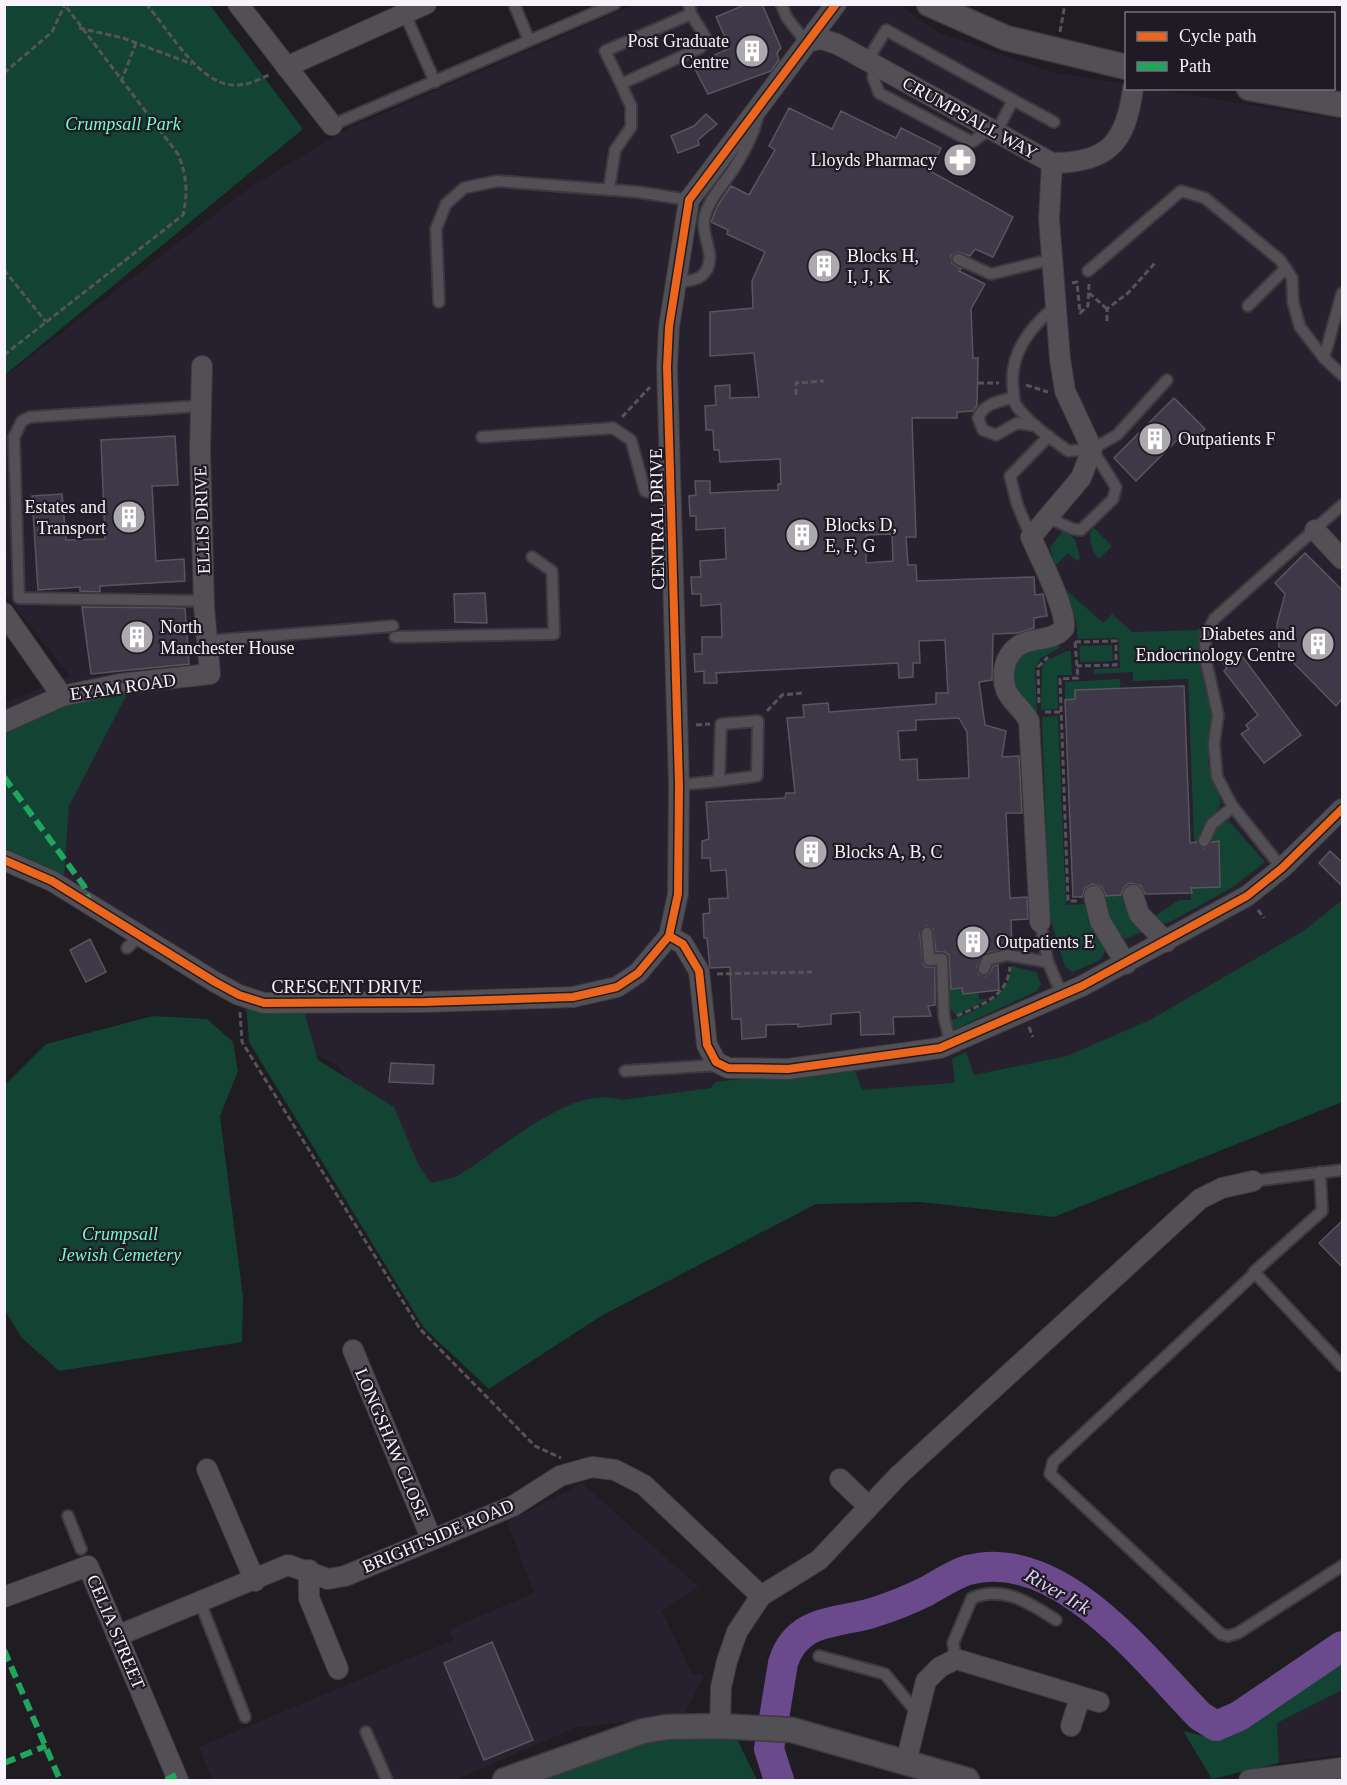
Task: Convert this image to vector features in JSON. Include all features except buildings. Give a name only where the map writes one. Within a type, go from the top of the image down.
[{"type":"street","points":[[238,4],[332,125]]},
{"type":"street","points":[[286,67],[426,4]]},
{"type":"street","name":"CENTRAL DRIVE","points":[[669,936],[678,894],[678,785],[670,500],[669,327],[689,200],[836,4]]},
{"type":"street","points":[[929,4],[1006,38],[1125,67]]},
{"type":"street","name":"CRUMPSALL WAY","points":[[806,42],[821,39],[837,44],[1052,163],[1087,160],[1101,155],[1116,142],[1129,118],[1133,90]]},
{"type":"street","points":[[1260,90],[1342,105]]},
{"type":"street","points":[[1040,922],[1029,720],[1009,696],[1004,670],[1012,652],[1024,642],[1058,635],[1065,625],[1031,537],[1081,478],[1092,449],[1065,391],[1056,315],[1049,219],[1052,163]]},
{"type":"street","name":"ELLIS DRIVE","points":[[202,366],[200,406],[204,601],[210,674]]},
{"type":"street","points":[[1315,530],[1342,559]]},
{"type":"street","points":[[4,613],[62,696]]},
{"type":"street","name":"EYAM ROAD","points":[[4,722],[62,696],[120,684],[210,674]]},
{"type":"street","points":[[669,936],[683,945],[700,974],[707,1045],[711,1056],[721,1065],[742,1071],[788,1069],[951,1045],[1126,964],[1247,896],[1282,868],[1342,809]]},
{"type":"street","name":"CRESCENT DRIVE","points":[[4,860],[52,881],[133,941],[239,995],[264,1003],[425,1002],[573,997],[617,987],[638,973],[669,936]]},
{"type":"street","points":[[1133,895],[1139,914],[1166,942]]},
{"type":"street","points":[[1090,898],[1100,921],[1126,964]]},
{"type":"street","points":[[720,1726],[721,1687],[728,1660],[737,1632],[761,1596],[819,1560],[868,1506],[1200,1199],[1222,1188],[1253,1181]]},
{"type":"street","name":"LONGSHAW CLOSE","points":[[352,1350],[431,1538]]},
{"type":"street","name":"BRIGHTSIDE ROAD","points":[[117,1636],[255,1581],[288,1565],[309,1570],[328,1579],[336,1578],[513,1506],[560,1476],[592,1467],[615,1470],[644,1485],[761,1596]]},
{"type":"street","points":[[207,1469],[255,1581]]},
{"type":"street","points":[[840,1479],[868,1506]]},
{"type":"street","name":"CELIA STREET","points":[[4,1597],[84,1558],[178,1780]]},
{"type":"street","points":[[309,1570],[309,1598],[338,1669]]},
{"type":"street","points":[[906,1762],[926,1681],[940,1667],[956,1659],[1099,1702]]},
{"type":"street","points":[[1071,1726],[1080,1697]]},
{"type":"street","points":[[505,1780],[644,1731],[667,1727],[720,1726],[792,1730],[967,1780]]},
{"type":"street","points":[[1249,1780],[1342,1768]]},
{"type":"lane","points":[[514,4],[529,40]]},
{"type":"lane","points":[[332,125],[615,4]]},
{"type":"lane","points":[[781,4],[787,18],[806,42]]},
{"type":"lane","points":[[609,190],[615,150],[631,127],[631,106],[605,51],[690,9],[707,40],[700,48],[621,84]]},
{"type":"lane","points":[[405,14],[435,82]]},
{"type":"lane","points":[[871,63],[886,30],[1054,122]]},
{"type":"lane","points":[[994,130],[1013,100]]},
{"type":"lane","points":[[676,282],[699,278],[706,271],[710,254],[704,221],[718,191],[736,165],[755,130],[760,105]]},
{"type":"lane","points":[[439,302],[436,229],[446,204],[464,188],[497,181],[609,190],[689,200]]},
{"type":"lane","points":[[1088,271],[1181,191],[1205,198],[1280,260],[1292,278],[1293,302],[1300,327],[1324,358],[1342,375]]},
{"type":"lane","points":[[958,259],[991,274],[1053,259]]},
{"type":"lane","points":[[1248,306],[1286,268]]},
{"type":"lane","points":[[1324,358],[1342,293]]},
{"type":"lane","points":[[1056,315],[1044,316],[1015,357],[1014,397],[1015,404],[1036,426],[1068,451],[1092,449],[1117,435],[1167,380]]},
{"type":"lane","points":[[1014,397],[990,404],[981,410],[978,418],[983,430],[996,435],[1017,423],[1036,426]]},
{"type":"lane","points":[[200,406],[30,417],[22,421],[14,437],[19,598],[204,601]]},
{"type":"lane","points":[[482,437],[613,428],[631,440],[645,491],[670,500]]},
{"type":"lane","points":[[1031,537],[1017,504],[1010,476],[1049,436]]},
{"type":"lane","points":[[1049,518],[1073,529],[1081,530],[1113,499],[1116,487],[1092,449]]},
{"type":"lane","points":[[1282,868],[1233,807],[1217,777],[1214,744],[1218,715],[1206,661],[1205,638],[1214,619],[1342,505]]},
{"type":"lane","points":[[206,641],[394,631],[554,634],[552,571],[532,557]]},
{"type":"lane","points":[[678,785],[719,781],[758,776],[758,721],[721,724],[719,781]]},
{"type":"lane","points":[[1204,841],[1212,824],[1233,807]]},
{"type":"lane","points":[[1040,922],[1048,962],[1062,995]]},
{"type":"lane","points":[[927,933],[929,960],[942,959],[945,1023],[951,1045]]},
{"type":"lane","points":[[984,969],[987,960],[1000,955],[1048,962]]},
{"type":"lane","points":[[624,1071],[721,1065]]},
{"type":"lane","points":[[1253,1181],[1342,1170]]},
{"type":"lane","points":[[1320,1173],[1322,1211],[1053,1462],[1050,1473],[1221,1634],[1228,1636],[1238,1633],[1342,1566]]},
{"type":"lane","points":[[1256,1273],[1342,1366]]},
{"type":"lane","points":[[68,1516],[84,1558]]},
{"type":"lane","points":[[956,1659],[953,1643],[972,1598],[987,1592],[998,1592],[1036,1607],[1056,1620]]},
{"type":"lane","points":[[200,1602],[245,1717]]},
{"type":"lane","points":[[819,1656],[885,1674],[918,1714]]},
{"type":"lane","points":[[366,1732],[387,1780]]},
{"type":"path","points":[[146,4],[194,64],[216,81],[235,86],[255,81],[286,67]]},
{"type":"path","points":[[1056,51],[1065,4]]},
{"type":"path","points":[[4,355],[183,215],[186,173],[178,154],[64,5]]},
{"type":"path","points":[[4,73],[52,32],[64,5]]},
{"type":"path","points":[[80,28],[136,43],[194,64]]},
{"type":"path","points":[[121,82],[136,43]]},
{"type":"path","points":[[1107,309],[1128,293],[1155,263]]},
{"type":"path","points":[[4,270],[46,322]]},
{"type":"path","points":[[1056,315],[1071,323],[1074,314],[1072,282],[1077,282],[1080,313],[1088,306],[1088,271]]},
{"type":"path","points":[[1089,293],[1107,309],[1107,321]]},
{"type":"path","points":[[613,428],[668,367]]},
{"type":"path","points":[[796,395],[796,383],[824,381]]},
{"type":"path","points":[[1066,647],[1075,642],[1116,641],[1116,665],[1076,666]]},
{"type":"path","points":[[1075,642],[1078,678],[1060,679],[1068,901],[1090,898]]},
{"type":"path","points":[[1052,655],[1038,667],[1041,712],[1061,712]]},
{"type":"path","points":[[758,721],[782,695],[803,693]]},
{"type":"path","points":[[945,1023],[1001,993],[1008,979],[1011,963]]},
{"type":"path","points":[[700,974],[812,972]]},
{"type":"path","points":[[239,995],[242,1042],[420,1329],[535,1446],[567,1461],[573,1471]]},
{"type":"shaded area","points":[[636,4],[900,5],[940,33],[1055,73],[1125,84],[1125,90],[1160,90],[1342,120],[1342,937],[1155,1050],[443,1207],[338,1066],[269,1030],[84,886],[5,851],[5,702],[70,676],[5,595],[5,558],[7,557],[5,376],[253,185],[349,128]]},
{"type":"shaded area","points":[[582,1483],[699,1587],[662,1611],[692,1673],[704,1676],[684,1715],[574,1728],[456,1780],[212,1780],[199,1747],[453,1640],[449,1629],[534,1593],[507,1522]]},
{"type":"shaded area","points":[[1342,1690],[1342,1755],[1279,1763],[1277,1723]]},
{"type":"green space","name":"Crumpsall Park","points":[[4,5],[210,5],[303,129],[5,375]]},
{"type":"green space","points":[[1094,528],[1112,546],[1099,559],[1090,541],[1090,533]]},
{"type":"green space","points":[[1063,530],[1075,539],[1080,558],[1077,561],[1068,553],[1055,566],[1050,548]]},
{"type":"green space","points":[[1063,587],[1103,623],[1112,614],[1132,632],[1198,630],[1210,616],[1199,648],[1212,710],[1208,763],[1221,803],[1201,830],[1199,842],[1194,842],[1188,679],[1133,681],[1133,672],[1094,674],[1094,669],[1120,668],[1118,638],[1078,639],[1076,621]]},
{"type":"green space","points":[[1044,643],[1061,647],[1041,658],[1035,668],[1038,735],[1012,686],[1014,660]]},
{"type":"green space","points":[[1112,645],[1113,661],[1080,662],[1079,646]]},
{"type":"green space","points":[[1071,651],[1072,675],[1057,675],[1058,709],[1041,710],[1042,666],[1047,660]]},
{"type":"green space","points":[[1120,679],[1120,688],[1065,700],[1065,682]]},
{"type":"green space","points":[[128,692],[69,806],[64,876],[5,848],[5,733],[58,707]]},
{"type":"green space","points":[[1058,716],[1066,905],[1085,904],[1089,924],[1106,950],[1100,960],[1073,972],[1065,967],[1049,914],[1042,717]]},
{"type":"green space","points":[[1229,821],[1265,862],[1233,887],[1170,922],[1157,925],[1150,919],[1179,900],[1191,900],[1191,888],[1220,887],[1219,842],[1210,842],[1217,826]]},
{"type":"green space","points":[[1128,895],[1145,931],[1125,939],[1122,935],[1118,937],[1100,896]]},
{"type":"green space","points":[[1342,900],[1342,1102],[1054,1217],[920,1202],[816,1204],[601,1316],[489,1389],[424,1328],[249,1042],[246,1003],[304,1011],[318,1060],[394,1107],[419,1166],[431,1183],[459,1175],[538,1121],[581,1101],[602,1097],[621,1100],[711,1088],[715,1082],[853,1066],[862,1090],[951,1083],[955,1082],[952,1059],[966,1052],[974,1075],[1067,1056],[1150,1020],[1305,930]]},
{"type":"green space","points":[[1011,966],[1036,972],[1041,984],[1037,991],[953,1030],[950,1021],[981,1007],[998,995],[1009,978]]},
{"type":"green space","points":[[962,988],[963,994],[979,993],[979,999],[988,999],[956,1015],[948,1006],[946,989]]},
{"type":"green space","name":"Crumpsall Jewish Cemetery","points":[[153,1016],[207,1019],[233,1042],[238,1071],[220,1116],[243,1297],[242,1342],[59,1371],[21,1337],[5,1310],[5,1085],[46,1044]]},
{"type":"green space","points":[[1342,1664],[1342,1690],[1277,1723],[1279,1763],[1212,1779],[1183,1731],[1217,1739],[1266,1714]]},
{"type":"green space","points":[[735,1735],[757,1780],[525,1780],[568,1761],[658,1739]]},
{"type":"waterway","name":"River Irk","points":[[779,1780],[769,1749],[783,1663],[797,1638],[818,1626],[872,1613],[900,1603],[968,1570],[1002,1567],[1035,1575],[1066,1590],[1097,1612],[1126,1638],[1200,1716],[1216,1726],[1239,1716],[1342,1646]]},
{"type":"marked path","points":[[4,777],[84,886],[90,904]]},
{"type":"marked path","points":[[4,1650],[60,1780]]},
{"type":"marked path","points":[[4,1763],[46,1746]]},
{"type":"marked path","points":[[166,1780],[176,1775]]},
{"type":"cycle path","points":[[4,860],[52,881],[215,982],[239,995],[264,1003],[425,1002],[573,997],[617,987],[638,973],[669,936],[678,894],[679,785],[667,367],[669,327],[689,200],[836,4]]},
{"type":"cycle path","points":[[669,936],[683,944],[699,971],[707,1045],[716,1062],[728,1068],[788,1069],[940,1048],[1082,986],[1247,896],[1282,868],[1342,809]]},
{"type":"place","name":"Post Graduate Centre","points":[[752,51]]},
{"type":"place","name":"Lloyds Pharmacy","points":[[960,160]]},
{"type":"place","name":"Blocks H, I, J, K","points":[[824,266]]},
{"type":"place","name":"Outpatients F","points":[[1155,439]]},
{"type":"place","name":"Estates and Transport","points":[[129,517]]},
{"type":"place","name":"Blocks D, E, F, G","points":[[802,535]]},
{"type":"place","name":"North Manchester House","points":[[137,637]]},
{"type":"place","name":"Diabetes and Endocrinology Centre","points":[[1318,644]]},
{"type":"place","name":"Blocks A, B, C","points":[[811,852]]},
{"type":"place","name":"Outpatients E","points":[[973,942]]}]
